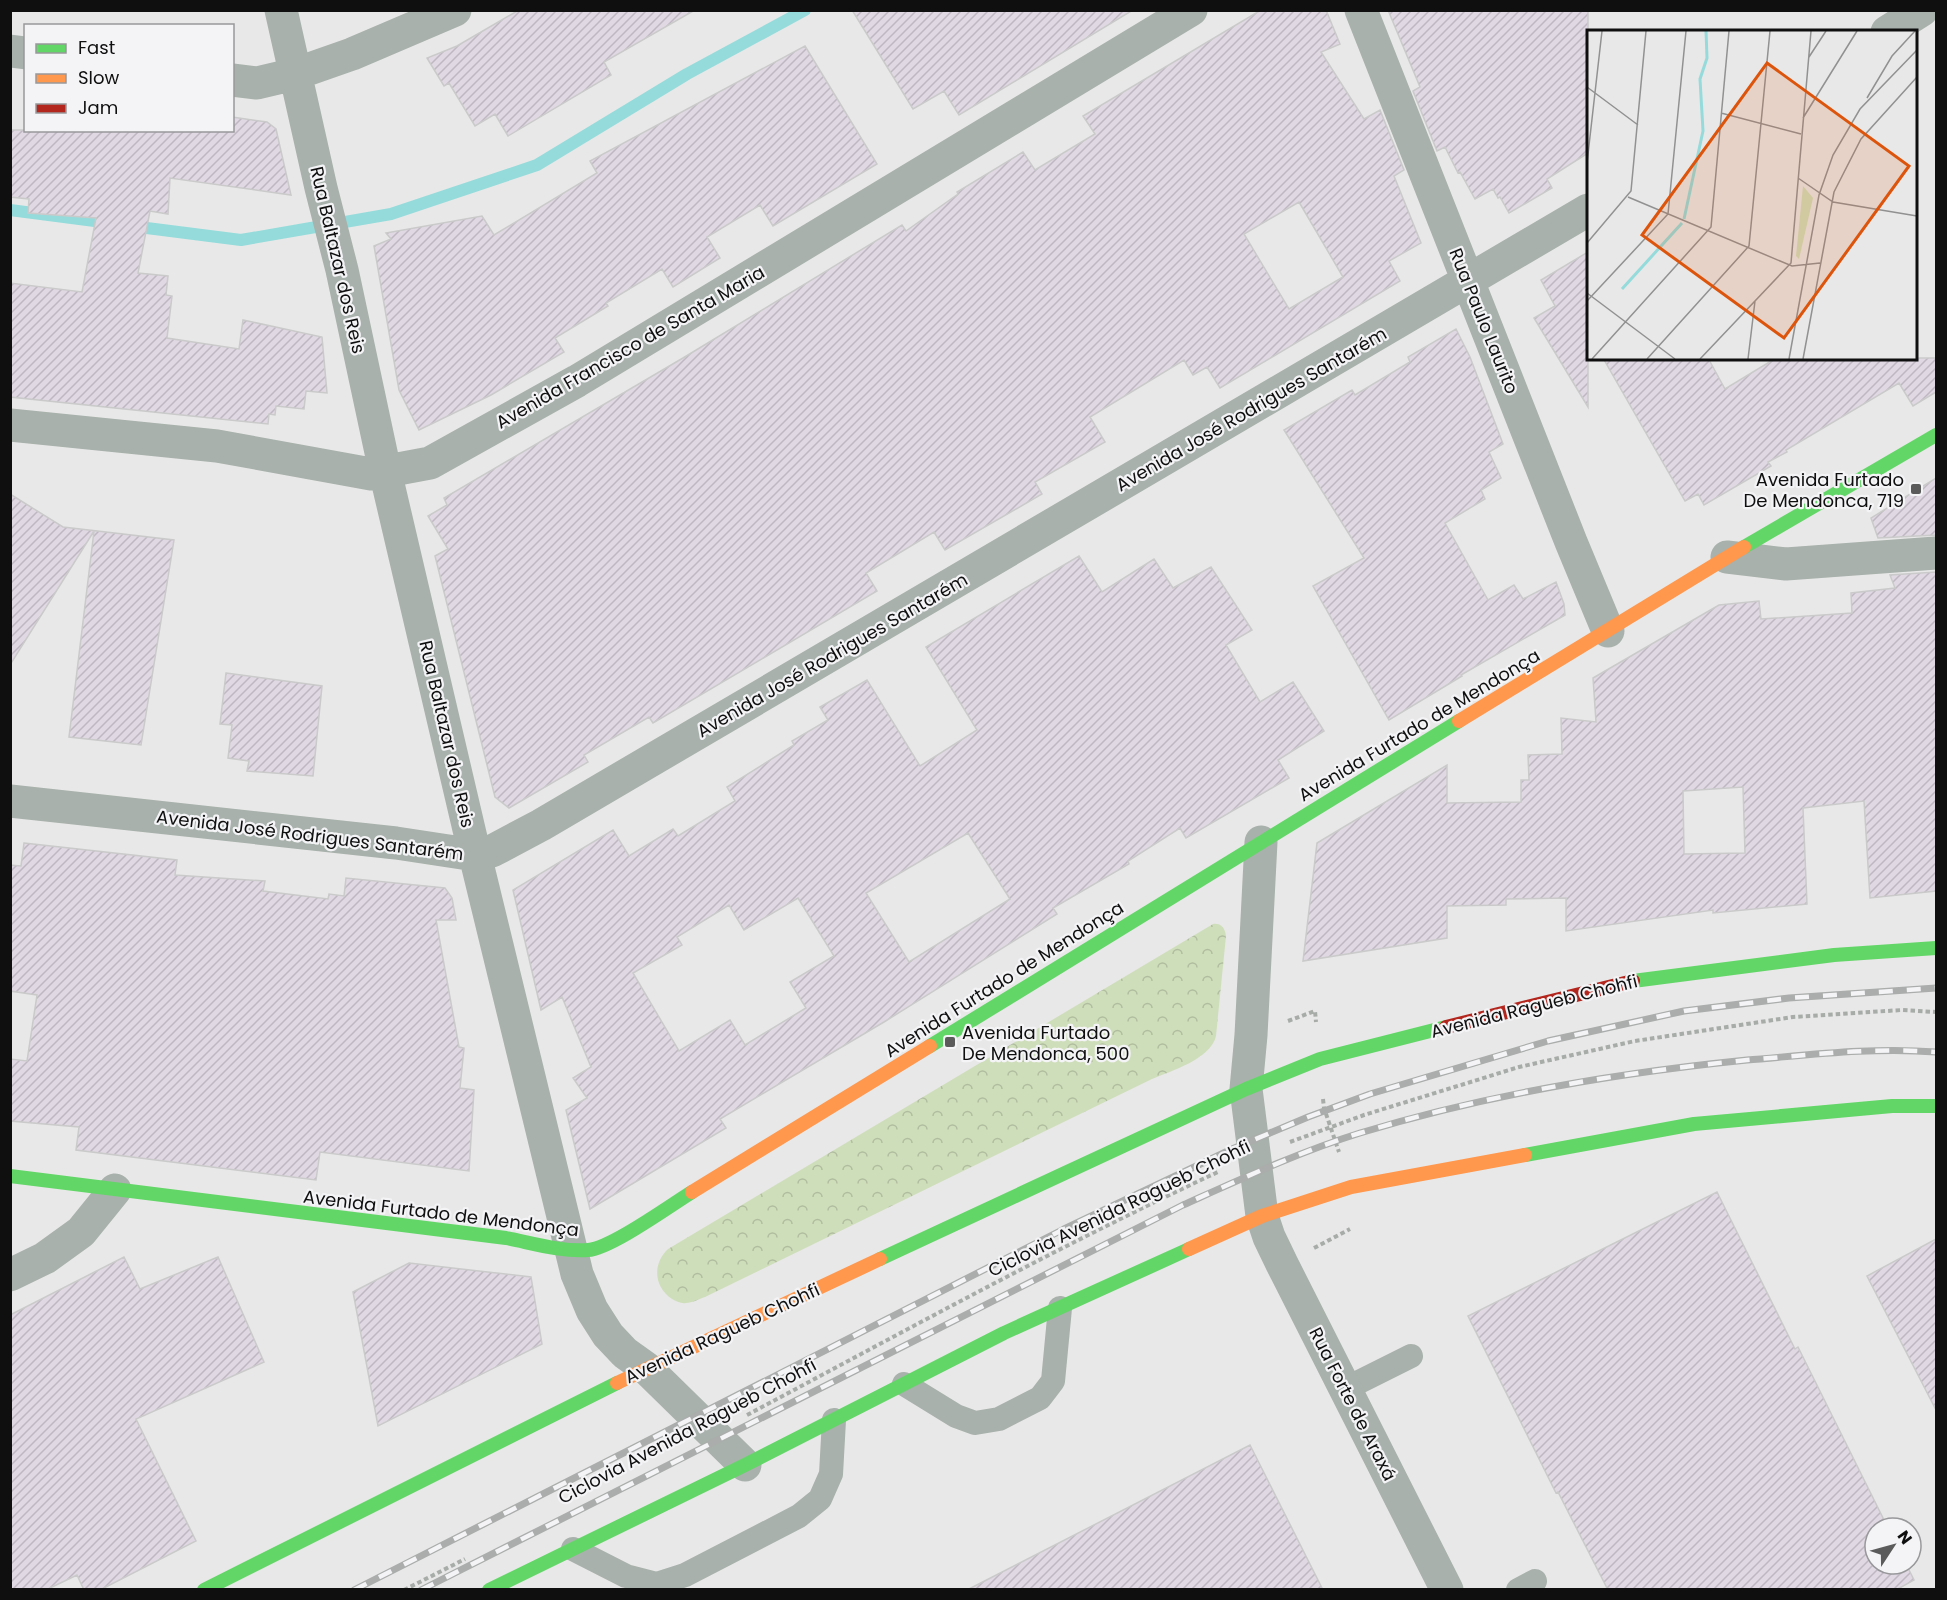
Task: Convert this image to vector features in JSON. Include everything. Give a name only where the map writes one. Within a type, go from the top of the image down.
[{"type":"main road","name":"Avenida Furtado de Mendonça","points":[[10,1176],[506,1238],[571,1250],[591,1250],[611,1242],[1727,557],[1936,435]]},
{"type":"main road","name":"Avenida Ragueb Chohfi","points":[[204,1590],[646,1368],[1246,1089],[1320,1059],[1623,982],[1834,955],[1936,948]]},
{"type":"main road","points":[[489,1590],[745,1466],[1004,1334],[1262,1216],[1351,1187],[1694,1124],[1892,1106],[1936,1106]]},
{"type":"street","name":"Rua Baltazar dos Reis","points":[[281,10],[342,270],[385,471],[577,1274],[592,1310],[608,1335],[646,1368],[745,1466]]},
{"type":"street","points":[[234,80],[257,83],[295,74],[352,54],[455,10]]},
{"type":"street","name":"Avenida Francisco de Santa Maria","points":[[10,425],[217,446],[371,474],[430,463],[577,381],[1191,10]]},
{"type":"street","name":"Rua Paulo Laurito","points":[[1361,10],[1608,631]]},
{"type":"street","points":[[1890,30],[1922,10]]},
{"type":"street","name":"Avenida José Rodrigues Santarém","points":[[10,801],[396,843],[476,855],[492,851],[541,825],[1587,211]]},
{"type":"street","points":[[1727,557],[1786,564],[1936,554]]},
{"type":"street","points":[[1261,842],[1246,1089],[1262,1216]]},
{"type":"street","points":[[10,1275],[45,1258],[81,1232],[115,1190]]},
{"type":"street","name":"Rua Forte de Araxá","points":[[1262,1216],[1282,1264],[1447,1590]]},
{"type":"lane","points":[[904,1384],[956,1416],[975,1423],[999,1419],[1040,1398],[1053,1381],[1060,1308]]},
{"type":"lane","points":[[1346,1389],[1411,1356]]},
{"type":"lane","points":[[573,1549],[626,1576],[657,1584],[685,1575],[799,1516],[820,1499],[831,1474],[834,1420]]},
{"type":"path","name":"Ciclovia Avenida Ragueb Chohfi","points":[[713,1433],[1173,1192],[1330,1126],[1519,1067],[1635,1041],[1793,1017],[1902,1010],[1936,1012]]},
{"type":"path","points":[[1251,1035],[1316,1011],[1324,1108],[1362,1224],[1282,1264]]},
{"type":"path","points":[[404,1590],[466,1559]]},
{"type":"green space","points":[[1213,924],[1222,927],[1226,936],[1216,1036],[1213,1044],[1199,1058],[705,1297],[682,1303],[666,1294],[659,1282],[657,1268],[668,1249]]},
{"type":"building","points":[[519,10],[695,10],[604,62],[611,75],[508,136],[495,114],[475,126],[449,83],[444,86],[427,58],[457,46]]},
{"type":"building","points":[[852,10],[1133,10],[959,115],[944,91],[913,109]]},
{"type":"building","points":[[1261,10],[1326,10],[1340,44],[1321,52],[1364,119],[1380,110],[1404,170],[1394,176],[1421,243],[1389,261],[1400,281],[1220,388],[1207,367],[1193,375],[1184,360],[1090,417],[1105,442],[1035,482],[1042,494],[945,550],[934,532],[866,573],[877,591],[653,723],[649,717],[584,755],[588,762],[509,808],[495,797],[435,556],[448,549],[428,516],[447,505],[444,498],[683,358],[902,225],[906,231],[958,194],[957,192],[1023,152],[1035,170],[1095,134],[1083,116]],"holes":[[[1299,202],[1343,277],[1289,309],[1244,234]]]},
{"type":"building","points":[[1388,10],[1588,10],[1587,154],[1547,179],[1552,188],[1509,213],[1493,189],[1475,199],[1445,147],[1437,151],[1413,91],[1420,87]]},
{"type":"building","points":[[805,46],[877,164],[773,226],[760,205],[707,237],[720,258],[673,287],[662,269],[606,303],[608,306],[555,338],[564,352],[491,395],[419,430],[399,390],[374,246],[391,239],[386,233],[482,216],[494,235],[597,173],[590,161]]},
{"type":"building","points":[[234,117],[267,122],[276,129],[291,195],[170,178],[168,214],[150,211],[138,273],[168,276],[166,295],[172,296],[167,338],[239,349],[243,320],[322,337],[327,393],[306,391],[304,409],[276,406],[275,415],[269,414],[268,424],[10,397],[10,283],[82,292],[96,218],[28,213],[29,199],[10,197],[10,130],[24,130],[24,132],[234,132]]},
{"type":"building","points":[[1587,253],[1588,407],[1534,318],[1555,306],[1541,280]]},
{"type":"building","points":[[1456,329],[1470,357],[1503,444],[1489,452],[1501,478],[1481,490],[1485,499],[1445,523],[1488,600],[1514,585],[1523,599],[1556,582],[1564,604],[1565,615],[1389,720],[1313,586],[1364,558],[1284,430],[1352,390],[1355,395],[1410,362],[1408,357]]},
{"type":"building","points":[[1936,358],[1936,392],[1913,406],[1899,383],[1786,450],[1787,452],[1768,462],[1771,466],[1704,505],[1698,494],[1685,501],[1604,360],[1709,360],[1725,389],[1773,360]]},
{"type":"building","points":[[1936,478],[1936,535],[1878,538],[1871,518]]},
{"type":"building","points":[[10,494],[63,527],[174,540],[141,745],[69,737],[94,531],[10,665]]},
{"type":"building","points":[[1079,556],[1102,592],[1154,559],[1173,588],[1211,567],[1252,630],[1226,645],[1260,702],[1293,682],[1324,731],[1278,760],[1289,778],[1186,838],[1180,828],[1128,861],[1129,864],[1053,908],[1057,914],[884,1022],[720,1119],[726,1128],[590,1209],[566,1110],[587,1098],[573,1078],[591,1067],[562,997],[541,1010],[513,890],[613,830],[629,856],[673,829],[678,836],[735,801],[727,787],[794,745],[792,741],[828,720],[820,707],[867,680],[920,766],[977,730],[926,647]],"holes":[[[968,833],[1010,899],[909,962],[866,893]],[[798,898],[834,956],[790,982],[806,1008],[745,1045],[730,1020],[679,1051],[633,973],[682,945],[677,937],[729,905],[744,930]]]},
{"type":"building","points":[[1936,572],[1936,891],[1870,898],[1864,801],[1803,808],[1807,904],[1713,913],[1713,910],[1566,931],[1566,898],[1506,899],[1506,905],[1447,906],[1447,938],[1303,961],[1317,843],[1447,765],[1447,803],[1521,802],[1521,780],[1529,780],[1528,755],[1562,754],[1561,718],[1596,722],[1593,678],[1719,605],[1759,601],[1761,619],[1852,613],[1851,593],[1895,588],[1890,575]],"holes":[[[1743,787],[1745,853],[1684,854],[1683,791]]]},
{"type":"building","points":[[226,673],[322,686],[313,776],[247,771],[249,761],[228,758],[232,725],[220,724]]},
{"type":"building","points":[[24,843],[177,860],[175,875],[265,881],[263,891],[328,899],[329,894],[344,896],[346,878],[445,888],[452,898],[456,920],[436,920],[459,1047],[464,1048],[460,1088],[474,1090],[469,1171],[320,1152],[316,1180],[76,1150],[79,1127],[10,1121],[10,1059],[27,1061],[37,995],[10,991],[10,865],[21,866]]},
{"type":"building","points":[[1717,1192],[1795,1349],[1798,1347],[1882,1516],[1863,1516],[1863,1576],[1912,1576],[1914,1580],[1896,1590],[1608,1590],[1558,1492],[1556,1493],[1468,1316]]},
{"type":"building","points":[[1936,1239],[1936,1410],[1867,1276]]},
{"type":"building","points":[[124,1257],[140,1289],[218,1257],[264,1362],[136,1419],[196,1541],[100,1590],[84,1590],[77,1575],[46,1590],[10,1590],[10,1315]]},
{"type":"building","points":[[409,1263],[531,1277],[542,1344],[378,1426],[353,1292]]},
{"type":"building","points":[[1250,1445],[1323,1590],[967,1590]]},
{"type":"waterway","points":[[131,226],[241,240],[391,214],[537,165],[687,74],[805,10]]},
{"type":"waterway","points":[[10,210],[110,223]]},
{"type":"railway","points":[[354,1590],[1064,1229],[1232,1149],[1308,1117],[1370,1094],[1548,1041],[1684,1011],[1789,998],[1936,988]]},
{"type":"railway","points":[[421,1590],[1183,1205],[1270,1166],[1337,1140],[1455,1107],[1600,1079],[1698,1065],[1841,1052],[1889,1050],[1936,1052]]},
{"type":"traffic: fast","points":[[1744,547],[1936,435]]},
{"type":"traffic: fast","points":[[930,1046],[1459,721]]},
{"type":"traffic: fast","points":[[1633,981],[1834,955],[1936,948]]},
{"type":"traffic: fast","points":[[880,1259],[1246,1089],[1320,1059],[1446,1027]]},
{"type":"traffic: fast","points":[[1525,1155],[1694,1124],[1892,1106],[1936,1106]]},
{"type":"traffic: fast","points":[[10,1176],[506,1238],[567,1250],[588,1250],[611,1242],[692,1192]]},
{"type":"traffic: fast","points":[[489,1590],[745,1465],[1004,1333],[1189,1249]]},
{"type":"traffic: fast","points":[[204,1590],[617,1383]]},
{"type":"traffic: slow","points":[[1459,721],[1744,547]]},
{"type":"traffic: slow","points":[[692,1192],[930,1046]]},
{"type":"traffic: slow","points":[[1189,1249],[1262,1216],[1351,1187],[1525,1155]]},
{"type":"traffic: slow","points":[[617,1383],[880,1259]]},
{"type":"traffic: jam","points":[[1446,1027],[1633,981]]},
{"type":"place","name":"Avenida Furtado De Mendonca, 719","points":[[1916,489]]},
{"type":"place","name":"Avenida Furtado De Mendonca, 500","points":[[950,1042]]}]
